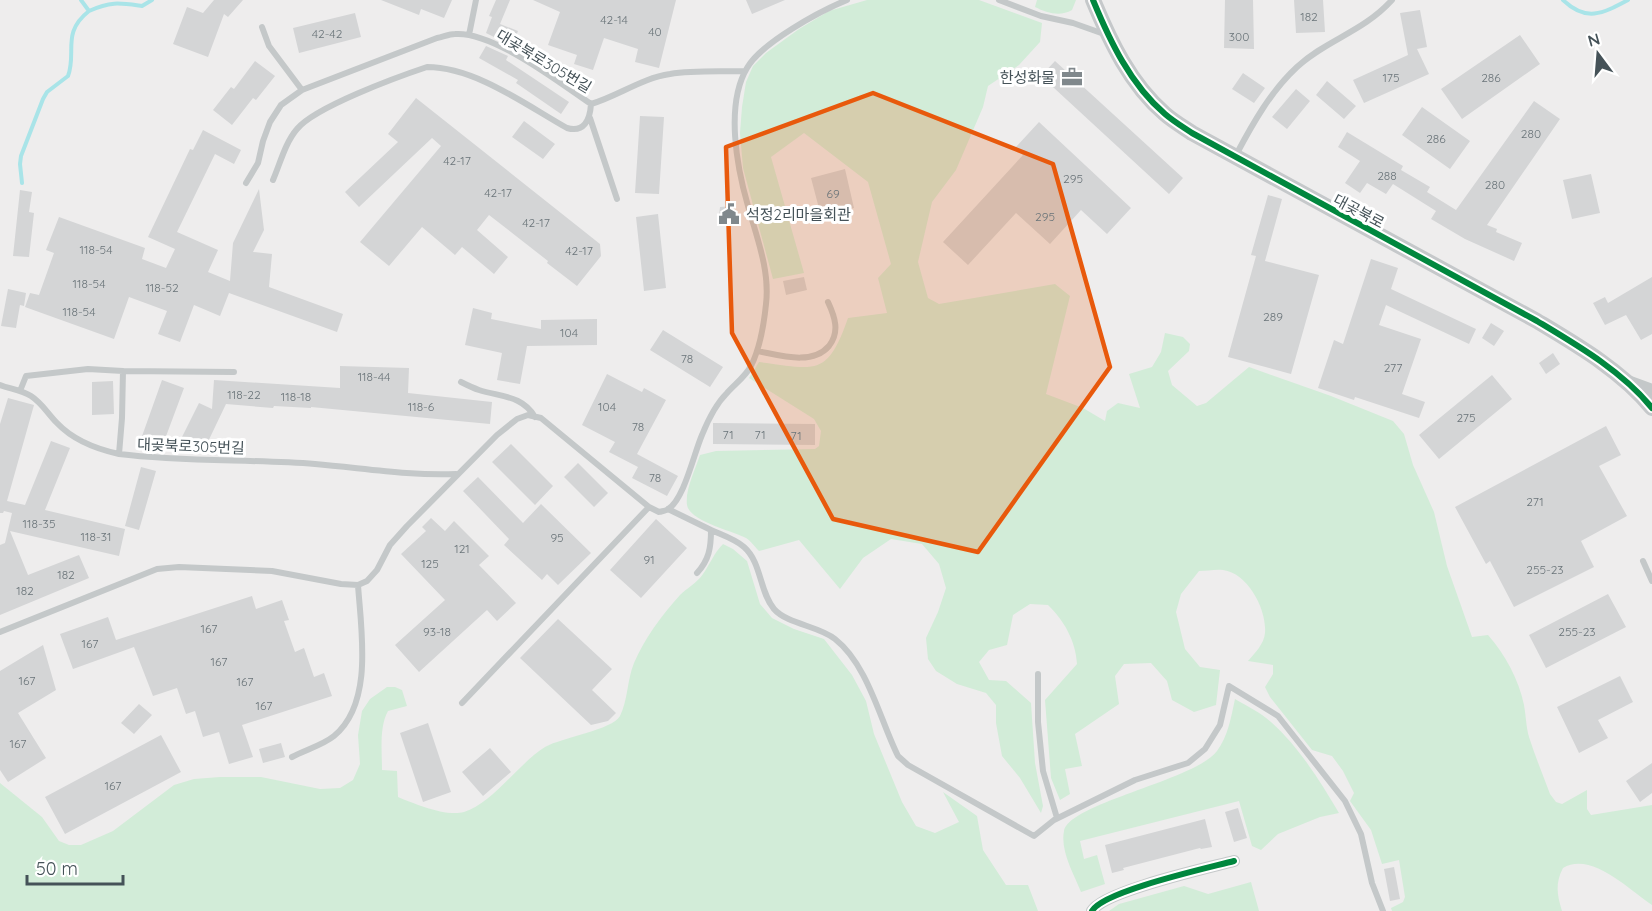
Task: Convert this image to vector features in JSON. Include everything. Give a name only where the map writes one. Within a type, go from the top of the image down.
[{"type":"street","name":"대곶북로","points":[[1093,0],[1108,35],[1142,90],[1164,113],[1192,133],[1537,321],[1587,351],[1623,380],[1652,408]]},
{"type":"street","points":[[1623,380],[1652,390]]},
{"type":"street","points":[[1092,911],[1106,899],[1234,861]]},
{"type":"lane","points":[[469,35],[476,0]]},
{"type":"lane","points":[[0,632],[156,569],[179,567],[272,571],[358,585],[367,581],[377,570],[390,546],[457,474],[497,435],[517,419],[528,415],[541,418],[649,507],[659,512],[668,509],[675,503],[682,489],[711,413],[751,366],[757,351],[766,303],[766,277],[740,176],[736,147],[735,120],[738,96],[745,71],[759,53],[828,8],[847,0]]},
{"type":"lane","points":[[999,0],[1041,16],[1073,23],[1108,35]]},
{"type":"lane","points":[[1235,156],[1260,112],[1298,66],[1358,29],[1380,13],[1392,0]]},
{"type":"lane","points":[[262,27],[269,46],[302,90]]},
{"type":"lane","name":"대곶북로305번길","points":[[246,183],[258,164],[270,122],[281,105],[302,90],[437,38],[456,34],[469,35],[504,48],[591,104],[670,74],[745,71]]},
{"type":"lane","points":[[273,180],[291,137],[304,122],[335,104],[427,67],[438,67],[474,77],[567,128],[574,130],[582,127],[590,118]]},
{"type":"lane","points":[[591,104],[590,118],[617,199]]},
{"type":"lane","points":[[757,351],[791,357],[810,357],[822,354],[831,343],[836,330],[835,318],[828,302]]},
{"type":"lane","points":[[20,391],[26,376],[88,369],[234,372]]},
{"type":"lane","name":"대곶북로305번길","points":[[123,371],[119,454],[154,458],[316,464],[426,475],[457,474]]},
{"type":"lane","points":[[461,382],[479,390],[521,401],[530,407],[535,417]]},
{"type":"lane","points":[[0,386],[20,391],[37,400],[70,435],[96,449],[119,454]]},
{"type":"lane","points":[[462,703],[649,507]]},
{"type":"lane","points":[[668,509],[744,546],[750,554],[769,603],[776,612],[835,638],[860,671],[898,756],[908,765],[1034,836],[1057,818],[1135,780],[1188,763],[1205,749],[1220,725],[1229,686],[1278,716],[1345,801],[1361,834],[1372,884],[1383,911]]},
{"type":"lane","points":[[697,573],[708,558],[711,531]]},
{"type":"lane","points":[[1643,561],[1652,581]]},
{"type":"lane","points":[[292,757],[333,737],[349,720],[362,675],[358,585]]},
{"type":"lane","points":[[1038,674],[1038,722],[1043,771],[1057,818]]},
{"type":"highlighted area","points":[[873,93],[1053,164],[1110,367],[978,552],[833,519],[732,333],[726,147]]},
{"type":"green space","points":[[867,0],[979,0],[1042,23],[1040,42],[1019,65],[988,86],[983,107],[956,170],[932,202],[918,262],[928,298],[939,304],[1055,284],[1070,296],[1046,394],[1083,408],[1105,421],[1107,411],[1118,403],[1140,408],[1129,374],[1152,367],[1161,352],[1165,333],[1183,337],[1190,344],[1189,351],[1168,371],[1172,385],[1197,406],[1206,403],[1249,367],[1393,421],[1404,434],[1413,465],[1434,512],[1447,566],[1472,637],[1488,635],[1506,659],[1515,677],[1522,696],[1529,737],[1550,794],[1556,802],[1562,804],[1587,790],[1587,809],[1591,815],[1652,805],[1652,905],[1610,875],[1586,865],[1574,864],[1563,868],[1559,879],[1558,894],[1562,911],[1392,911],[1391,908],[1403,902],[1405,897],[1399,860],[1382,864],[1371,830],[1350,801],[1354,793],[1343,771],[1332,756],[1312,750],[1270,697],[1265,687],[1273,674],[1273,665],[1248,661],[1263,641],[1265,624],[1254,594],[1248,585],[1232,573],[1220,570],[1199,571],[1181,594],[1176,612],[1185,649],[1200,667],[1220,670],[1216,705],[1194,712],[1172,700],[1167,681],[1151,663],[1124,664],[1115,676],[1119,704],[1075,734],[1082,766],[1065,769],[1070,794],[1060,800],[1051,778],[1045,700],[1077,664],[1072,640],[1064,624],[1048,605],[1030,604],[1013,615],[1007,645],[989,650],[979,662],[989,680],[1006,681],[1031,703],[1035,763],[1043,806],[1041,813],[1020,778],[1002,756],[996,723],[996,705],[986,693],[957,684],[936,671],[928,659],[926,638],[946,588],[939,564],[922,544],[891,539],[863,558],[840,589],[799,540],[759,551],[746,538],[703,521],[690,511],[687,505],[687,493],[700,455],[716,451],[815,449],[819,446],[821,431],[814,419],[749,378],[759,362],[794,367],[817,365],[826,360],[833,351],[848,318],[887,313],[878,278],[891,264],[868,182],[804,133],[771,157],[804,273],[773,279],[743,168],[740,133],[746,82],[753,66],[766,53],[799,29],[829,11]]},
{"type":"green space","points":[[1037,0],[1076,0],[1072,10],[1058,14],[1035,7]]},
{"type":"green space","points":[[723,544],[747,561],[760,604],[772,618],[794,629],[824,639],[852,675],[866,701],[874,734],[902,802],[916,826],[935,833],[959,822],[943,792],[977,816],[983,850],[1006,885],[1028,885],[1038,911],[0,911],[0,783],[42,817],[59,841],[69,845],[81,845],[113,831],[174,785],[194,779],[261,777],[320,789],[340,788],[353,780],[360,764],[358,735],[362,711],[370,699],[387,687],[402,690],[407,706],[388,711],[382,732],[382,770],[397,771],[398,797],[448,813],[464,812],[474,808],[485,801],[545,747],[598,729],[620,716],[634,663],[648,636],[680,595],[701,577]]},
{"type":"green space","points":[[1235,699],[1267,719],[1291,742],[1317,777],[1339,813],[1320,817],[1278,834],[1261,850],[1252,846],[1239,801],[1080,841],[1084,859],[1097,855],[1105,884],[1081,892],[1068,862],[1063,839],[1064,831],[1071,821],[1109,801],[1161,782],[1205,762],[1217,751],[1224,739]]},
{"type":"green space","points":[[1251,882],[1259,911],[1109,911],[1119,904],[1184,886],[1208,894]]},
{"type":"building","points":[[214,0],[243,0],[228,17],[224,14],[208,57],[173,44],[187,7],[203,13]]},
{"type":"building","points":[[381,0],[452,0],[444,18],[421,9],[419,15]]},
{"type":"building","points":[[496,0],[510,0],[500,24],[518,31],[512,46],[486,33],[492,17],[489,16]]},
{"type":"building","points":[[533,0],[676,0],[659,68],[635,62],[638,49],[604,38],[593,70],[574,64],[577,55],[548,45],[560,12]]},
{"type":"building","points":[[746,0],[785,0],[752,14]]},
{"type":"building","points":[[1225,0],[1253,0],[1254,49],[1224,48]]},
{"type":"building","points":[[1294,0],[1323,0],[1325,32],[1296,33]]},
{"type":"building","points":[[1420,10],[1427,47],[1417,49],[1429,74],[1364,103],[1353,80],[1408,55],[1400,13]]},
{"type":"building","points":[[355,13],[361,37],[299,53],[293,28]]},
{"type":"building","points":[[1520,35],[1540,64],[1462,119],[1441,89]]},
{"type":"building","points":[[486,46],[508,56],[506,60],[569,102],[561,114],[516,83],[518,80],[479,58]]},
{"type":"building","points":[[255,61],[275,76],[256,100],[253,98],[232,125],[213,110],[231,87],[234,89]]},
{"type":"building","points":[[1055,61],[1183,178],[1169,194],[1041,76]]},
{"type":"building","points":[[1243,73],[1265,88],[1254,103],[1232,89]]},
{"type":"building","points":[[1327,81],[1356,106],[1344,119],[1316,95]]},
{"type":"building","points":[[1296,89],[1310,101],[1287,129],[1272,117]]},
{"type":"building","points":[[416,98],[600,244],[601,256],[577,286],[489,215],[477,230],[508,257],[494,274],[462,247],[455,255],[422,227],[389,266],[360,242],[441,146],[432,138],[359,207],[345,192],[398,142],[388,134]]},
{"type":"building","points":[[1534,101],[1560,119],[1487,225],[1497,229],[1496,232],[1522,243],[1514,261],[1465,239],[1431,219],[1436,211],[1393,184],[1386,194],[1367,183],[1360,193],[1345,183],[1360,161],[1338,147],[1347,132],[1403,166],[1401,170],[1430,187],[1427,192],[1456,210]]},
{"type":"building","points":[[1422,107],[1470,141],[1450,169],[1402,135]]},
{"type":"building","points":[[640,116],[664,117],[659,194],[635,193]]},
{"type":"building","points":[[524,121],[555,144],[543,159],[512,137]]},
{"type":"building","points":[[1039,122],[1131,208],[1107,234],[1081,210],[1050,244],[1016,213],[968,265],[943,242],[1023,155],[1015,148]]},
{"type":"building","points":[[203,130],[241,150],[234,164],[215,154],[177,232],[218,250],[208,272],[230,281],[233,243],[259,189],[264,230],[253,252],[272,254],[269,287],[343,314],[337,332],[229,293],[220,316],[194,305],[180,342],[158,334],[167,311],[129,297],[114,339],[25,307],[30,293],[39,295],[54,253],[46,250],[59,217],[145,248],[142,259],[166,268],[175,249],[148,237],[190,149],[193,150]]},
{"type":"building","points":[[845,169],[854,208],[821,216],[811,178]]},
{"type":"building","points":[[1591,174],[1600,213],[1572,219],[1563,180]]},
{"type":"building","points":[[20,190],[32,192],[29,212],[34,213],[29,257],[13,256]]},
{"type":"building","points":[[1268,195],[1282,199],[1265,261],[1319,275],[1291,374],[1228,357],[1256,256],[1251,255]]},
{"type":"building","name":"석정2리마을회관","points":[[733,206],[732,226],[718,224],[720,207]]},
{"type":"building","points":[[658,214],[666,288],[644,291],[636,217]]},
{"type":"building","points":[[1371,259],[1398,268],[1391,289],[1476,329],[1469,344],[1386,305],[1379,325],[1421,339],[1402,394],[1425,402],[1419,418],[1355,397],[1354,400],[1318,388],[1334,340],[1343,344]]},
{"type":"building","points":[[804,277],[807,290],[786,295],[783,281]]},
{"type":"building","points":[[1652,277],[1652,334],[1641,340],[1626,315],[1605,325],[1593,303],[1605,297],[1608,303]]},
{"type":"building","points":[[8,289],[26,293],[24,306],[20,305],[16,328],[1,326]]},
{"type":"building","points":[[473,308],[492,313],[491,319],[541,329],[541,320],[597,319],[597,345],[527,346],[520,384],[497,380],[502,353],[465,345]]},
{"type":"building","points":[[1491,323],[1504,331],[1494,346],[1482,338]]},
{"type":"building","points":[[663,330],[723,367],[710,387],[650,350]]},
{"type":"building","points":[[1553,353],[1560,364],[1546,374],[1539,363]]},
{"type":"building","points":[[340,366],[409,368],[408,393],[492,402],[490,424],[311,407],[274,406],[273,408],[226,404],[204,450],[181,439],[199,403],[212,409],[214,380],[340,388]]},
{"type":"building","points":[[607,374],[642,392],[644,388],[666,400],[637,454],[678,476],[667,496],[632,478],[638,467],[609,452],[615,442],[582,425]]},
{"type":"building","points":[[1492,375],[1512,399],[1439,459],[1419,435]]},
{"type":"building","points":[[162,380],[184,388],[162,447],[141,439]]},
{"type":"building","points":[[113,381],[114,414],[92,415],[92,382]]},
{"type":"building","points":[[8,398],[34,405],[7,501],[25,505],[51,441],[70,448],[45,510],[125,529],[119,556],[10,531],[28,575],[79,555],[89,578],[0,615],[0,545],[5,543],[12,513],[4,511],[0,513],[0,424]]},
{"type":"building","points":[[713,423],[815,424],[815,445],[713,444]]},
{"type":"building","points":[[1606,426],[1621,455],[1599,466],[1627,516],[1581,541],[1594,567],[1514,607],[1490,561],[1486,564],[1455,507]]},
{"type":"building","points":[[511,444],[553,486],[535,505],[492,462]]},
{"type":"building","points":[[578,463],[608,493],[594,507],[564,477]]},
{"type":"building","points":[[141,467],[156,471],[139,530],[125,526]]},
{"type":"building","points":[[478,477],[523,523],[541,504],[591,553],[558,585],[547,574],[542,580],[504,545],[509,539],[463,491]]},
{"type":"building","points":[[431,518],[445,531],[454,521],[489,556],[479,565],[516,603],[497,621],[487,610],[419,672],[395,645],[445,600],[401,554],[426,531],[422,527]]},
{"type":"building","points":[[656,519],[687,548],[641,598],[610,570]]},
{"type":"building","points":[[1608,594],[1626,627],[1546,668],[1529,635]]},
{"type":"building","points":[[252,596],[256,609],[282,600],[289,620],[284,621],[295,652],[304,648],[314,677],[324,673],[332,696],[242,725],[253,757],[229,764],[219,732],[203,737],[195,711],[186,714],[177,688],[153,696],[134,647],[73,669],[60,634],[108,617],[116,640]]},
{"type":"building","points":[[558,619],[612,669],[592,690],[616,713],[608,721],[591,725],[520,658]]},
{"type":"building","points":[[43,645],[56,690],[18,713],[46,758],[8,782],[0,770],[0,671]]},
{"type":"building","points":[[1620,676],[1633,702],[1598,720],[1608,738],[1579,753],[1557,707]]},
{"type":"building","points":[[139,704],[152,715],[134,734],[121,723]]},
{"type":"building","points":[[428,723],[451,792],[423,802],[400,733]]},
{"type":"building","points":[[161,735],[181,772],[65,834],[45,797]]},
{"type":"building","points":[[281,743],[285,757],[263,763],[259,749]]},
{"type":"building","points":[[490,748],[511,772],[483,796],[462,772]]},
{"type":"building","points":[[1652,763],[1652,793],[1640,802],[1626,781]]},
{"type":"building","points":[[1238,808],[1247,838],[1234,842],[1225,812]]},
{"type":"building","points":[[1205,819],[1212,847],[1123,868],[1124,870],[1112,873],[1105,845]]},
{"type":"building","points":[[1394,867],[1400,899],[1390,901],[1384,869]]},
{"type":"waterway","points":[[22,183],[21,156],[43,99],[47,92],[68,76],[72,35],[80,19],[89,11],[81,0]]},
{"type":"waterway","points":[[89,11],[115,4],[142,6],[152,0]]},
{"type":"waterway","points":[[1563,0],[1579,11],[1594,14],[1628,0]]},
{"type":"cycle path","points":[[1093,0],[1106,31],[1131,76],[1171,119],[1192,133],[1552,330],[1613,371],[1652,408]]},
{"type":"cycle path","points":[[1092,911],[1100,903],[1135,888],[1234,861]]},
{"type":"place","name":"한성화물","points":[[1072,77]]},
{"type":"place","name":"석정2리마을회관","points":[[729,214]]}]
